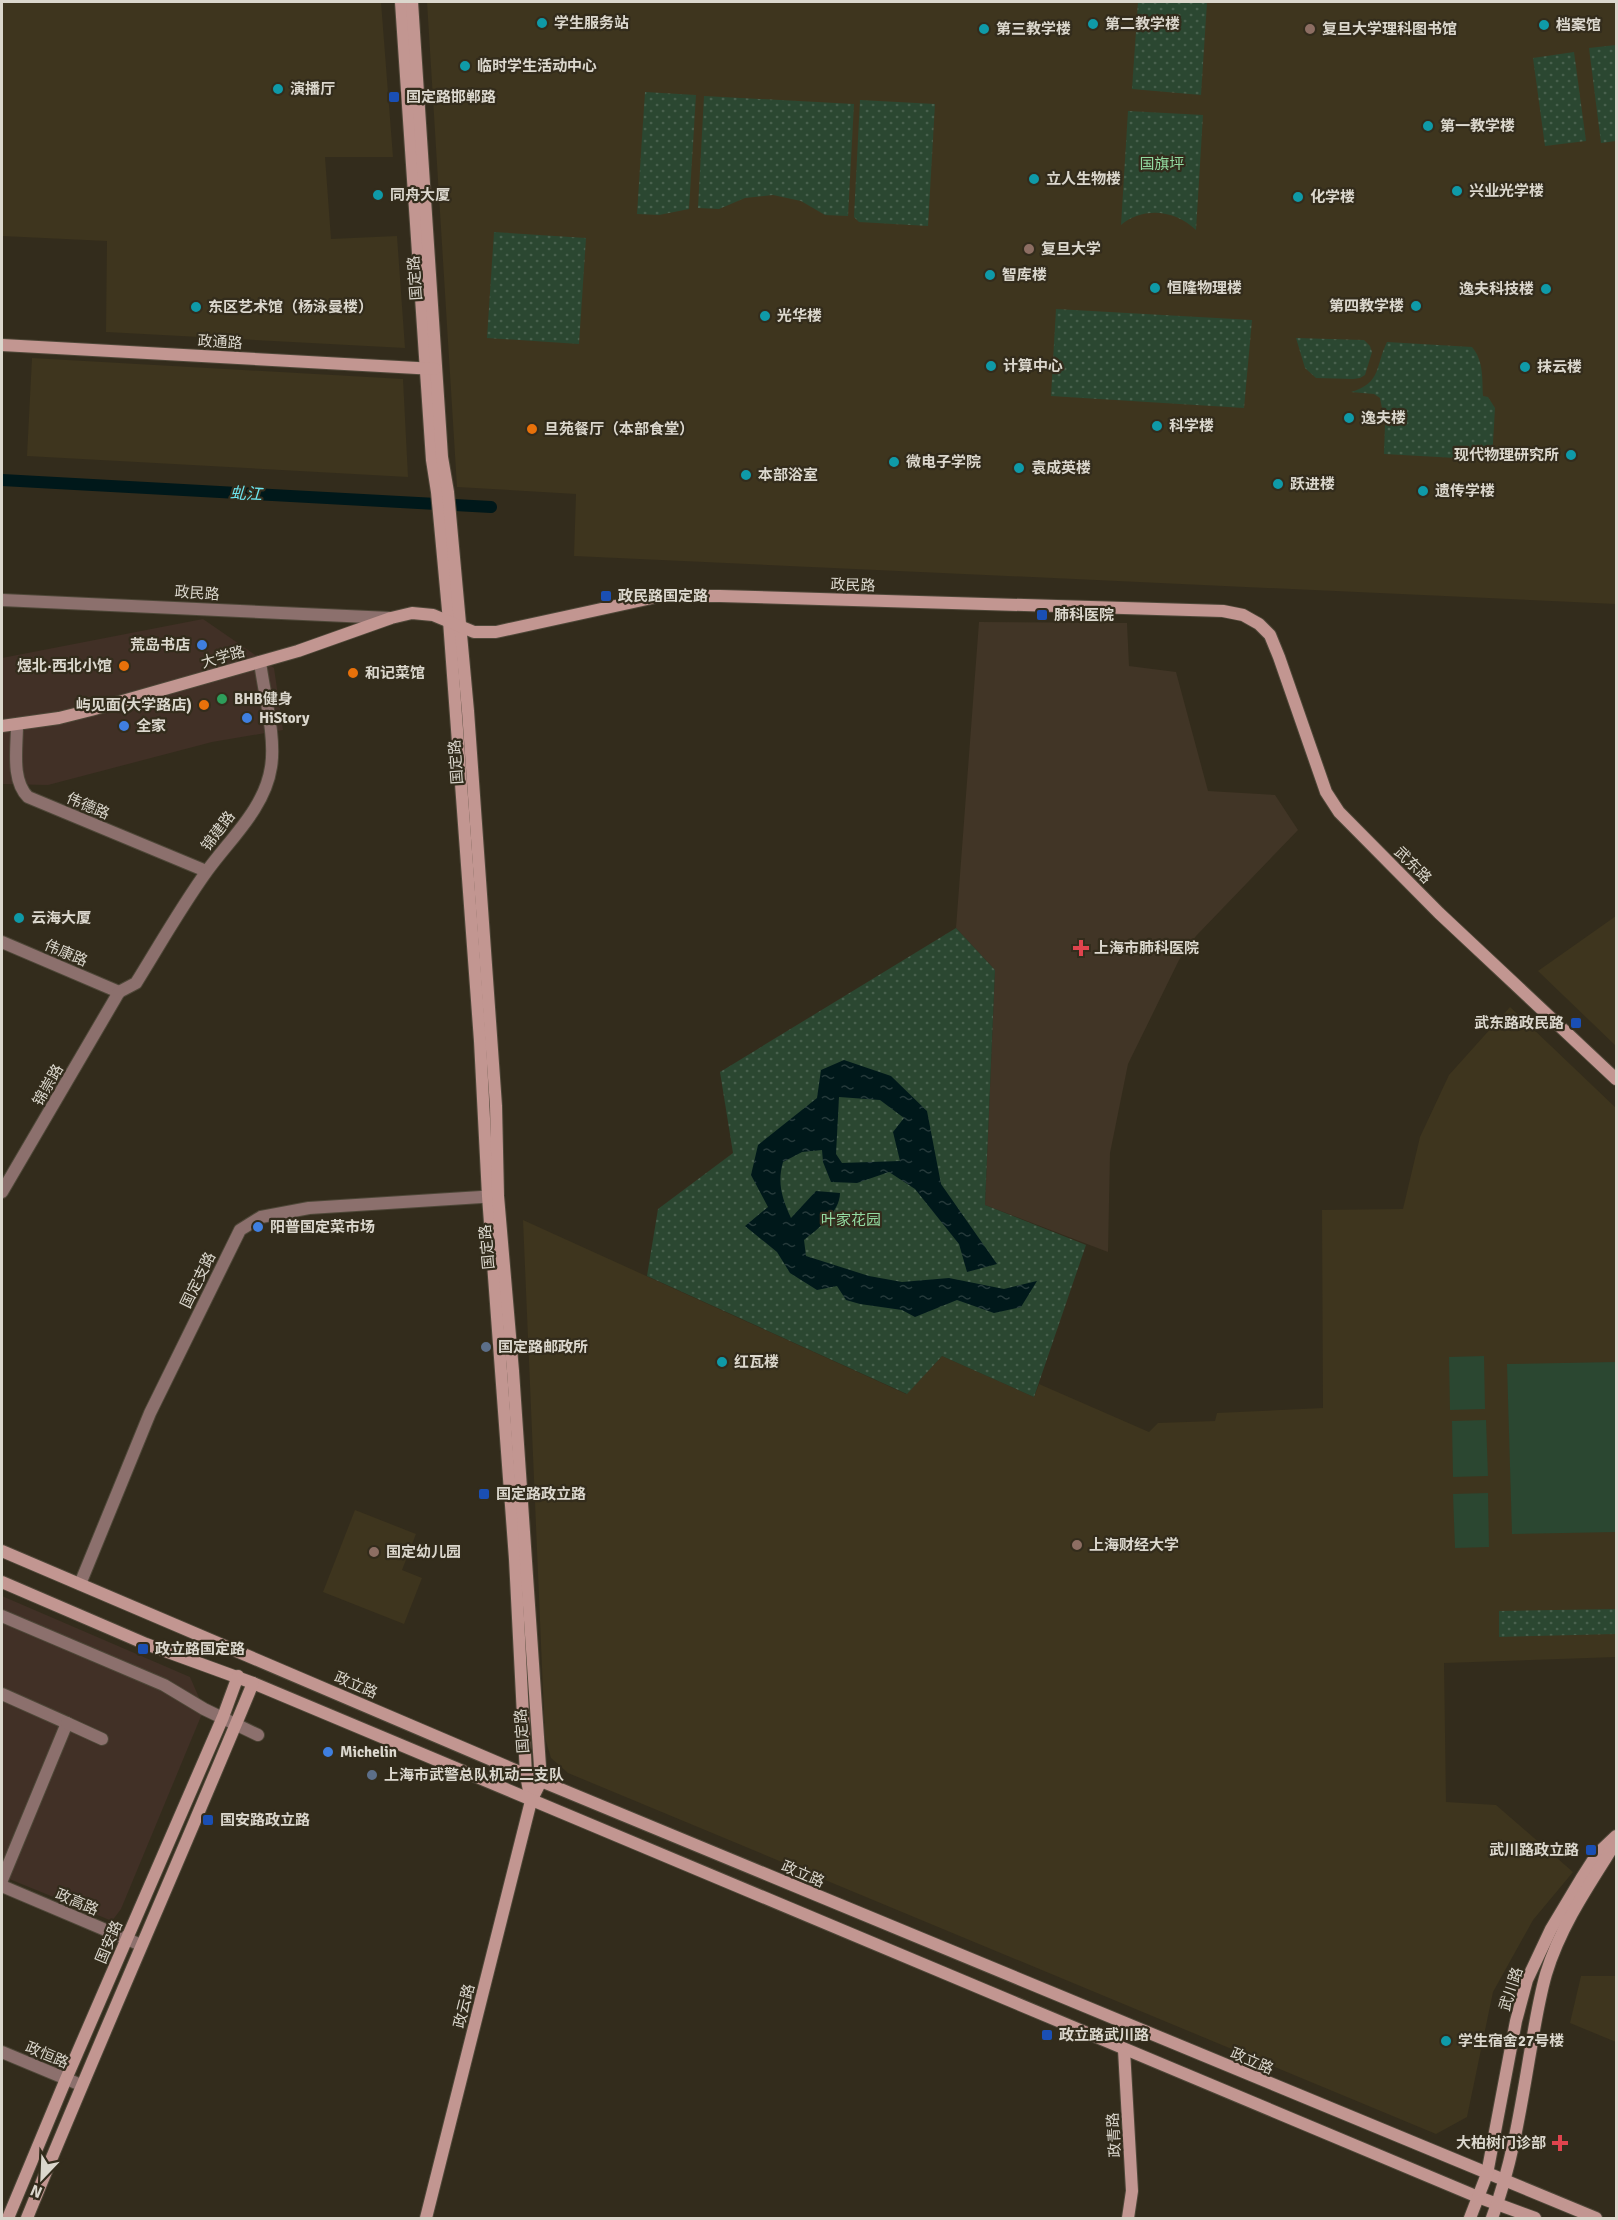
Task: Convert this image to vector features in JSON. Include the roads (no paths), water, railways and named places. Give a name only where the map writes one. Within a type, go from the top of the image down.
[{"type":"street","name":"国定路","points":[[401,2],[432,369]]},
{"type":"street","name":"国定路","points":[[412,2],[432,369],[432,460],[443,492],[454,623],[468,711],[495,1094],[493,1196],[526,1775],[531,1801]]},
{"type":"street","name":"政通路","points":[[2,345],[432,369]]},
{"type":"street","name":"政民路","points":[[454,623],[474,632],[496,632],[661,596],[720,596],[1223,611],[1243,615],[1259,624]]},
{"type":"street","name":"政民路","points":[[2,600],[391,618]]},
{"type":"street","name":"大学路","points":[[2,726],[91,710],[298,651],[391,618],[421,613],[454,623]]},
{"type":"street","name":"武东路","points":[[1259,624],[1270,635],[1326,792],[1339,812],[1440,913],[1617,1079]]},
{"type":"street","name":"锦建路","points":[[119,992],[136,983],[206,872],[244,824],[260,799],[271,768],[272,748],[260,662]]},
{"type":"street","name":"伟德路","points":[[17,725],[17,782],[28,797],[206,872]]},
{"type":"street","name":"伟康路","points":[[2,942],[119,992]]},
{"type":"street","name":"锦崇路","points":[[2,1192],[119,992]]},
{"type":"street","name":"国定路","points":[[493,1196],[513,1371],[541,1781]]},
{"type":"street","name":"国定支路","points":[[80,1584],[169,1372],[240,1230],[261,1217],[309,1208],[493,1196]]},
{"type":"street","name":"政立路","points":[[2,1551],[526,1775],[1596,2218]]},
{"type":"street","points":[[2,1582],[147,1644],[253,1683],[1478,2197],[1535,2218]]},
{"type":"street","points":[[2,1616],[164,1685],[204,1709],[258,1735]]},
{"type":"street","name":"国安路","points":[[8,2218],[223,1717],[238,1677]]},
{"type":"street","name":"国安路","points":[[27,2218],[81,2085],[199,1815],[253,1683]]},
{"type":"street","points":[[2,1694],[102,1738]]},
{"type":"street","points":[[2,1880],[67,1723]]},
{"type":"street","points":[[531,1801],[541,1781]]},
{"type":"street","name":"政云路","points":[[426,2218],[531,1801]]},
{"type":"street","name":"武川路","points":[[1470,2218],[1487,2174],[1516,2021],[1527,1980],[1551,1929],[1581,1879],[1597,1854],[1617,1836]]},
{"type":"street","points":[[1492,2218],[1505,2181],[1540,1997],[1547,1972],[1569,1917],[1617,1842]]},
{"type":"street","name":"政高路","points":[[2,1886],[141,1945]]},
{"type":"street","name":"政青路","points":[[1124,2049],[1132,2191],[1128,2218]]},
{"type":"street","name":"政恒路","points":[[2,2052],[81,2085]]},
{"type":"water","points":[[844,1060],[891,1076],[927,1111],[941,1184],[997,1264],[967,1272],[959,1244],[915,1189],[889,1172],[857,1183],[831,1182],[823,1162],[822,1150],[802,1152],[783,1162],[781,1170],[781,1190],[791,1218],[816,1191],[840,1193],[832,1213],[804,1240],[806,1256],[869,1276],[902,1282],[949,1278],[1004,1289],[1037,1281],[1021,1307],[994,1313],[957,1300],[915,1317],[902,1310],[846,1300],[837,1286],[817,1290],[790,1273],[777,1252],[745,1226],[768,1207],[751,1175],[758,1145],[817,1098],[821,1070]],"holes":[[[839,1097],[880,1100],[904,1118],[893,1132],[900,1161],[842,1163],[836,1154]]]},
{"type":"waterway","name":"虬江","points":[[2,480],[491,507]]},
{"type":"place","name":"学生服务站","points":[[542,23]]},
{"type":"place","name":"第二教学楼","points":[[1093,24]]},
{"type":"place","name":"档案馆","points":[[1544,25]]},
{"type":"place","name":"第三教学楼","points":[[984,29]]},
{"type":"place","name":"复旦大学理科图书馆","points":[[1310,29]]},
{"type":"place","name":"临时学生活动中心","points":[[465,66]]},
{"type":"place","name":"演播厅","points":[[278,89]]},
{"type":"place","name":"国定路邯郸路","points":[[394,97]]},
{"type":"place","name":"第一教学楼","points":[[1428,126]]},
{"type":"place","name":"立人生物楼","points":[[1034,179]]},
{"type":"place","name":"兴业光学楼","points":[[1457,191]]},
{"type":"place","name":"同舟大厦","points":[[378,195]]},
{"type":"place","name":"化学楼","points":[[1298,197]]},
{"type":"place","name":"复旦大学","points":[[1029,249]]},
{"type":"place","name":"智库楼","points":[[990,275]]},
{"type":"place","name":"恒隆物理楼","points":[[1155,288]]},
{"type":"place","name":"逸夫科技楼","points":[[1546,289]]},
{"type":"place","name":"第四教学楼","points":[[1416,306]]},
{"type":"place","name":"东区艺术馆（杨泳曼楼）","points":[[196,307]]},
{"type":"place","name":"光华楼","points":[[765,316]]},
{"type":"place","name":"计算中心","points":[[991,366]]},
{"type":"place","name":"抹云楼","points":[[1525,367]]},
{"type":"place","name":"逸夫楼","points":[[1349,418]]},
{"type":"place","name":"科学楼","points":[[1157,426]]},
{"type":"place","name":"旦苑餐厅（本部食堂）","points":[[532,429]]},
{"type":"place","name":"现代物理研究所","points":[[1571,455]]},
{"type":"place","name":"微电子学院","points":[[894,462]]},
{"type":"place","name":"袁成英楼","points":[[1019,468]]},
{"type":"place","name":"本部浴室","points":[[746,475]]},
{"type":"place","name":"跃进楼","points":[[1278,484]]},
{"type":"place","name":"遗传学楼","points":[[1423,491]]},
{"type":"place","name":"政民路国定路","points":[[606,596]]},
{"type":"place","name":"肺科医院","points":[[1042,615]]},
{"type":"place","name":"荒岛书店","points":[[202,645]]},
{"type":"place","name":"煜北·西北小馆","points":[[124,666]]},
{"type":"place","name":"和记菜馆","points":[[353,673]]},
{"type":"place","name":"BHB健身","points":[[222,699]]},
{"type":"place","name":"屿见面(大学路店)","points":[[204,705]]},
{"type":"place","name":"HiStory","points":[[247,718]]},
{"type":"place","name":"全家","points":[[124,726]]},
{"type":"place","name":"云海大厦","points":[[19,918]]},
{"type":"place","name":"上海市肺科医院","points":[[1081,948]]},
{"type":"place","name":"武东路政民路","points":[[1576,1023]]},
{"type":"place","name":"阳普国定菜市场","points":[[258,1227]]},
{"type":"place","name":"国定路邮政所","points":[[486,1347]]},
{"type":"place","name":"红瓦楼","points":[[722,1362]]},
{"type":"place","name":"国定路政立路","points":[[484,1494]]},
{"type":"place","name":"上海财经大学","points":[[1077,1545]]},
{"type":"place","name":"国定幼儿园","points":[[374,1552]]},
{"type":"place","name":"政立路国定路","points":[[143,1649]]},
{"type":"place","name":"Michelin","points":[[328,1752]]},
{"type":"place","name":"上海市武警总队机动二支队","points":[[372,1775]]},
{"type":"place","name":"国安路政立路","points":[[208,1820]]},
{"type":"place","name":"武川路政立路","points":[[1591,1850]]},
{"type":"place","name":"政立路武川路","points":[[1047,2035]]},
{"type":"place","name":"学生宿舍27号楼","points":[[1446,2041]]},
{"type":"place","name":"大柏树门诊部","points":[[1560,2143]]},
{"type":"park label","name":"国旗坪","points":[[1162,164]]},
{"type":"park label","name":"叶家花园","points":[[851,1220]]}]
